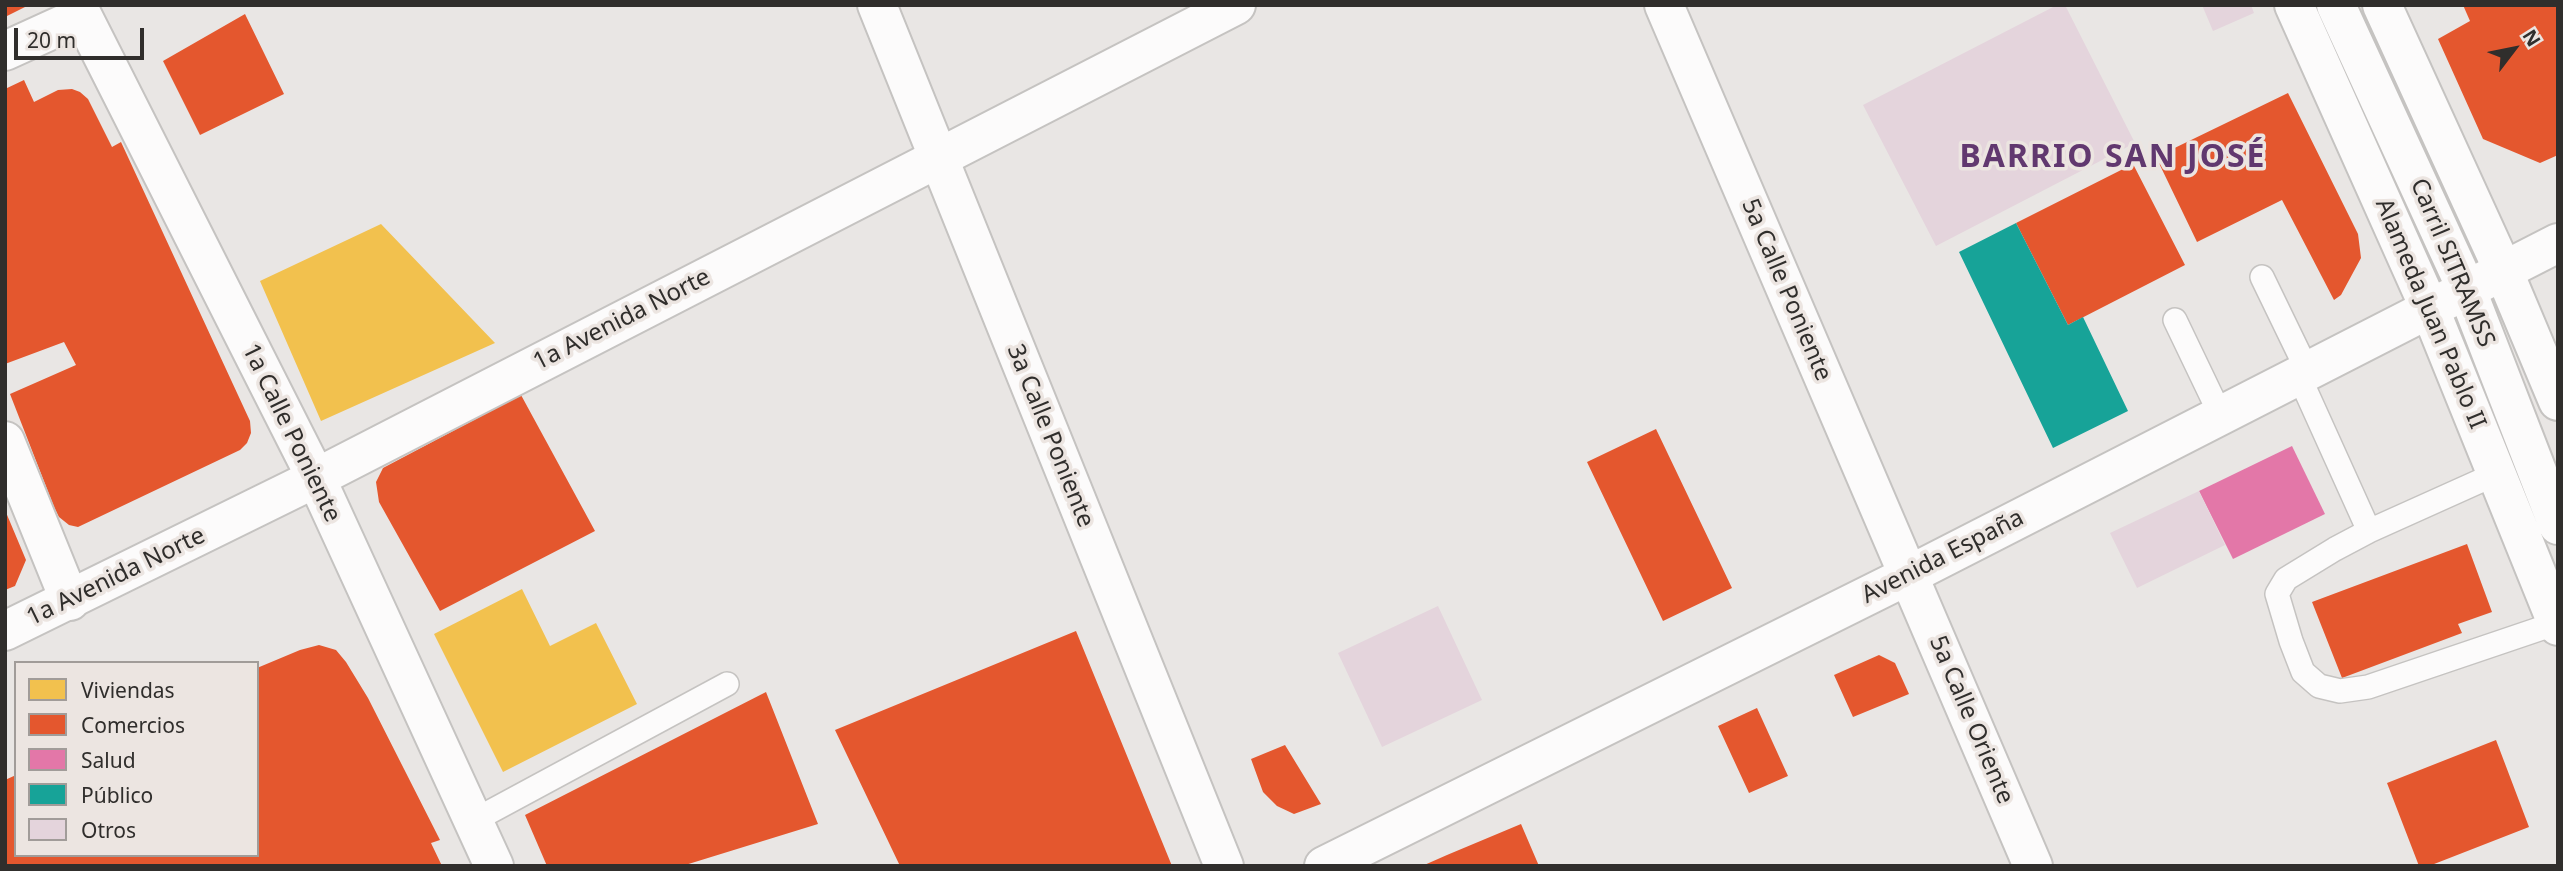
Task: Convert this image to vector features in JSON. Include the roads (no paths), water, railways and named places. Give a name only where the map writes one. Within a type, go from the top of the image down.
[{"type":"main road","name":"3a Calle Poniente","points":[[877,5],[1224,866]]},
{"type":"main road","name":"1a Avenida Norte","points":[[5,631],[71,601],[316,478],[1236,5]]},
{"type":"main road","name":"5a Calle Poniente","points":[[1664,5],[1909,575]]},
{"type":"main road","name":"Alameda Juan Pablo II","points":[[2294,5],[2429,307],[2557,625]]},
{"type":"main road","name":"Carril SITRAMSS","points":[[2336,5],[2466,288],[2558,525]]},
{"type":"main road","points":[[2382,5],[2503,270],[2558,401]]},
{"type":"main road","points":[[5,51],[88,9]]},
{"type":"main road","name":"1a Calle Poniente","points":[[88,9],[316,478],[494,866]]},
{"type":"main road","name":"Avenida España","points":[[1324,866],[1909,575],[2558,243]]},
{"type":"main road","points":[[5,441],[71,601]]},
{"type":"main road","name":"5a Calle Oriente","points":[[1909,575],[2033,866]]},
{"type":"lane","points":[[2262,277],[2369,531]]},
{"type":"lane","points":[[2175,320],[2221,416]]},
{"type":"lane","points":[[2497,473],[2369,531],[2286,579],[2277,594],[2303,672],[2319,686],[2340,691],[2368,687],[2557,625]]},
{"type":"lane","points":[[473,821],[727,684]]},
{"type":"district","name":"BARRIO SAN JOSÉ","points":[[2113,158]]}]
